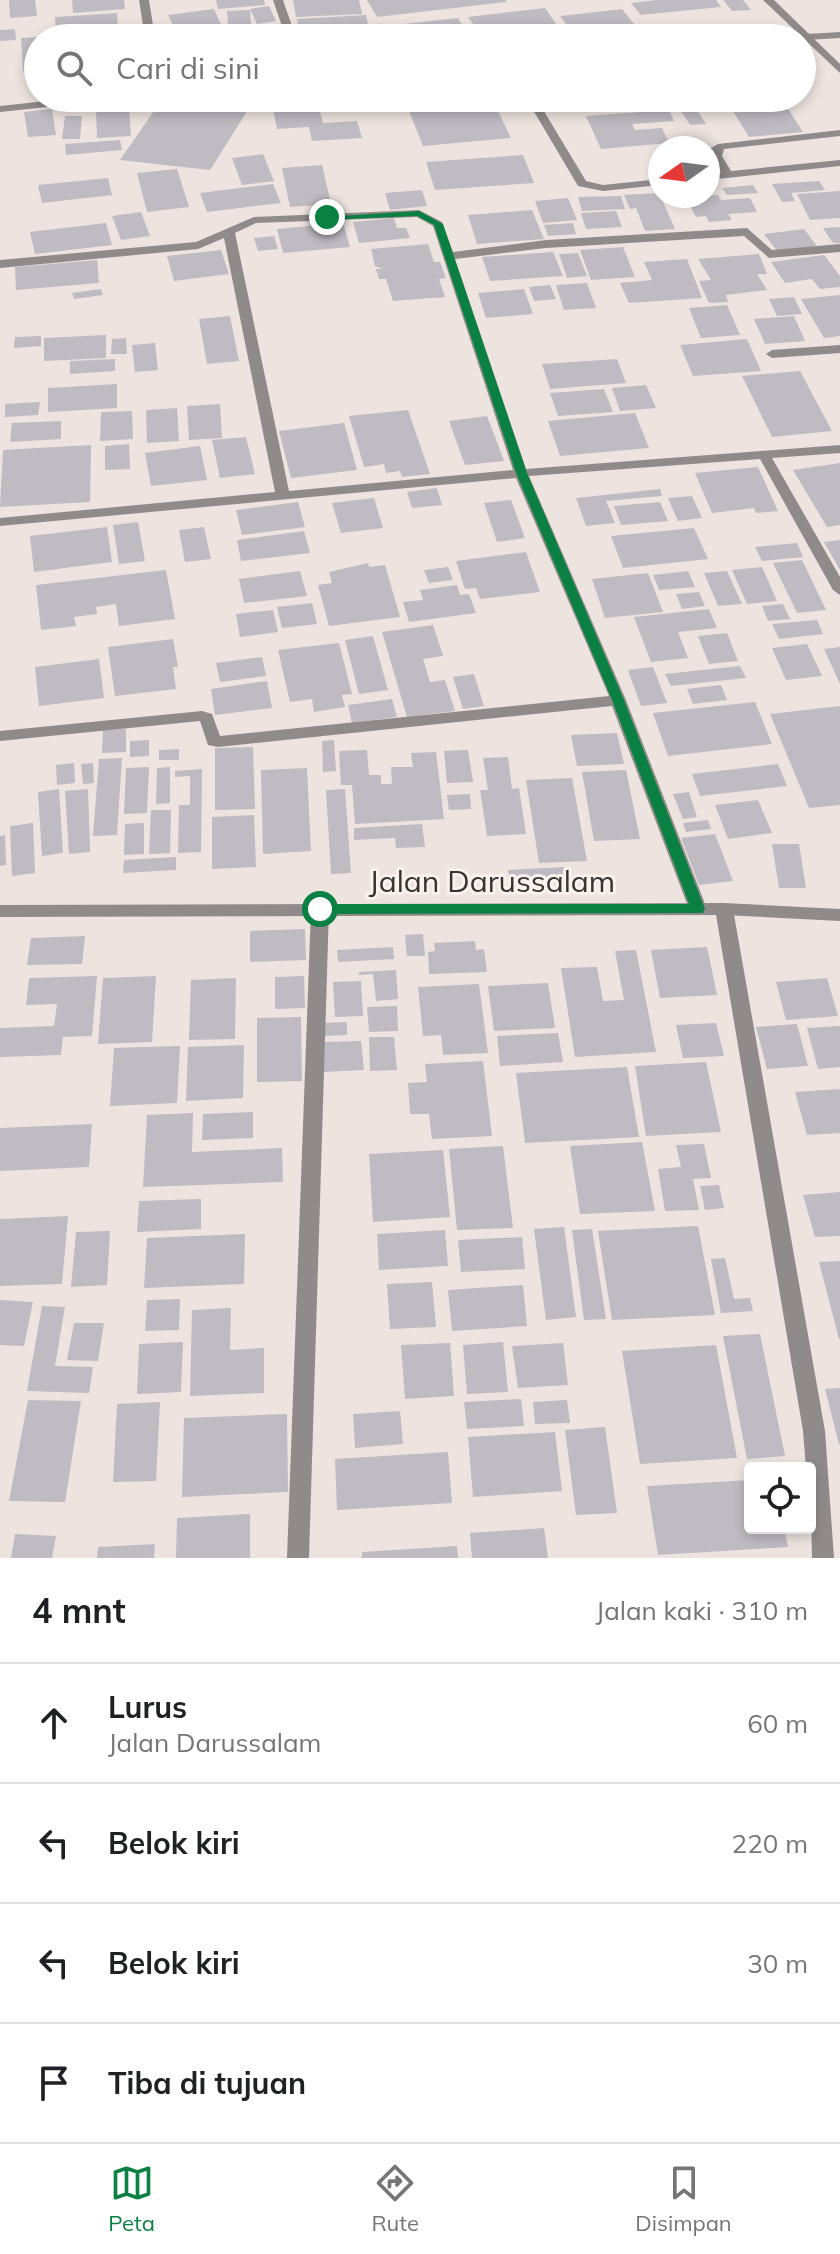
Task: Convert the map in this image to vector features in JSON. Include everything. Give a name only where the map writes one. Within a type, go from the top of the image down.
[{"type":"street","points":[[144,0],[148,24]]},
{"type":"street","points":[[278,0],[286,24]]},
{"type":"street","points":[[768,0],[793,24]]},
{"type":"street","points":[[816,36],[840,35]]},
{"type":"street","points":[[816,47],[840,70]]},
{"type":"street","points":[[0,109],[24,106]]},
{"type":"street","points":[[539,112],[582,184],[603,188],[648,183]]},
{"type":"street","points":[[728,175],[716,156],[717,148],[722,146],[840,133]]},
{"type":"street","points":[[720,176],[840,163]]},
{"type":"street","points":[[0,264],[198,245],[254,220],[419,213],[438,224],[521,473],[618,700],[698,909]]},
{"type":"street","points":[[229,231],[283,495]]},
{"type":"street","points":[[447,256],[546,244],[747,232],[769,254],[840,248]]},
{"type":"street","points":[[772,354],[840,349]]},
{"type":"street","points":[[0,522],[521,473],[840,449]]},
{"type":"street","points":[[764,455],[840,590]]},
{"type":"street","points":[[0,736],[202,716],[207,718],[214,741],[218,742],[618,700]]},
{"type":"street","points":[[298,1558],[320,909]]},
{"type":"street","points":[[724,909],[814,1431],[823,1558]]},
{"type":"street","name":"Jalan Darussalam","points":[[0,911],[724,909],[840,915]]},
{"type":"building","points":[[9,0],[35,0],[37,16],[10,18]]},
{"type":"building","points":[[72,0],[124,0],[125,9],[73,13]]},
{"type":"building","points":[[216,0],[264,0],[265,5],[218,9]]},
{"type":"building","points":[[293,0],[359,0],[362,14],[296,17]]},
{"type":"building","points":[[367,0],[506,0],[506,2],[377,17]]},
{"type":"building","points":[[716,0],[721,7],[641,15],[631,3]]},
{"type":"building","points":[[723,0],[743,0],[751,10],[732,11]]},
{"type":"building","points":[[269,6],[276,21],[257,24],[250,9]]},
{"type":"building","points":[[545,8],[556,24],[473,24],[468,17]]},
{"type":"building","points":[[214,9],[221,24],[172,24],[168,15]]},
{"type":"building","points":[[622,9],[634,24],[566,24],[560,16]]},
{"type":"building","points":[[250,10],[251,24],[228,24],[227,11]]},
{"type":"building","points":[[117,13],[118,24],[55,24],[55,17]]},
{"type":"building","points":[[366,15],[368,24],[298,24],[297,19]]},
{"type":"building","points":[[458,18],[462,24],[404,24]]},
{"type":"building","points":[[15,29],[16,40],[0,41],[0,30]]},
{"type":"building","points":[[21,38],[24,38],[24,71],[23,71]]},
{"type":"building","points":[[24,112],[52,112],[56,135],[28,137]]},
{"type":"building","points":[[96,112],[129,112],[131,136],[97,138]]},
{"type":"building","points":[[153,112],[247,112],[210,170],[120,160]]},
{"type":"building","points":[[274,112],[320,112],[323,123],[357,121],[362,138],[312,141],[309,127],[277,129]]},
{"type":"building","points":[[410,112],[499,112],[511,138],[423,146]]},
{"type":"building","points":[[670,112],[674,121],[632,124],[635,130],[662,128],[666,136],[648,136],[648,145],[601,149],[586,116]]},
{"type":"building","points":[[682,112],[698,112],[706,124],[690,125]]},
{"type":"building","points":[[734,112],[790,112],[803,132],[749,137]]},
{"type":"building","points":[[65,116],[82,116],[80,139],[62,139]]},
{"type":"building","points":[[120,140],[122,150],[66,155],[65,144]]},
{"type":"building","points":[[263,154],[274,181],[242,185],[232,158]]},
{"type":"building","points":[[523,155],[534,183],[435,190],[426,162]]},
{"type":"building","points":[[322,165],[331,204],[290,207],[282,168]]},
{"type":"building","points":[[177,169],[189,207],[147,212],[137,173]]},
{"type":"building","points":[[108,178],[112,195],[42,203],[38,185]]},
{"type":"building","points":[[819,181],[825,190],[791,193],[795,201],[782,202],[772,184]]},
{"type":"building","points":[[273,184],[281,203],[207,212],[200,193]]},
{"type":"building","points":[[753,185],[758,193],[727,195],[722,188]]},
{"type":"building","points":[[422,190],[427,206],[390,210],[385,193]]},
{"type":"building","points":[[840,191],[840,218],[810,220],[797,194]]},
{"type":"building","points":[[648,194],[648,208],[666,208],[675,229],[645,231],[636,208],[630,209],[624,195]]},
{"type":"building","points":[[621,196],[625,209],[582,211],[578,197]]},
{"type":"building","points":[[568,198],[577,220],[543,223],[535,201]]},
{"type":"building","points":[[720,198],[750,198],[757,212],[728,214],[732,220],[709,222],[706,216],[696,217],[692,208],[720,208]]},
{"type":"building","points":[[532,210],[544,239],[477,244],[468,215]]},
{"type":"building","points":[[616,211],[622,227],[586,229],[581,213]]},
{"type":"building","points":[[141,212],[150,236],[121,240],[112,216]]},
{"type":"building","points":[[394,218],[397,228],[406,228],[410,238],[359,243],[353,222]]},
{"type":"building","points":[[106,223],[112,245],[35,254],[30,232]]},
{"type":"building","points":[[343,223],[350,247],[283,253],[277,229]]},
{"type":"building","points":[[573,223],[576,234],[548,236],[544,225]]},
{"type":"building","points":[[840,227],[840,243],[833,243],[823,228]]},
{"type":"building","points":[[804,229],[817,246],[777,251],[764,234]]},
{"type":"building","points":[[274,236],[278,249],[258,251],[254,238]]},
{"type":"building","points":[[428,244],[434,262],[440,262],[446,278],[439,279],[445,297],[393,301],[386,279],[379,279],[376,269],[383,269],[375,266],[371,249]]},
{"type":"building","points":[[623,247],[635,277],[591,280],[580,250]]},
{"type":"building","points":[[221,250],[229,274],[174,281],[167,256]]},
{"type":"building","points":[[553,252],[563,276],[490,281],[482,257]]},
{"type":"building","points":[[578,253],[587,276],[567,278],[559,254]]},
{"type":"building","points":[[759,254],[767,274],[757,274],[767,290],[726,295],[728,302],[709,303],[699,281],[711,280],[698,259]]},
{"type":"building","points":[[824,255],[840,276],[840,287],[820,289],[812,279],[785,283],[771,262]]},
{"type":"building","points":[[687,259],[702,298],[629,303],[620,283],[652,280],[644,262]]},
{"type":"building","points":[[97,260],[99,283],[16,290],[15,267]]},
{"type":"building","points":[[587,283],[596,308],[564,310],[556,285]]},
{"type":"building","points":[[550,285],[556,299],[534,301],[529,287]]},
{"type":"building","points":[[101,289],[103,295],[74,299],[72,293]]},
{"type":"building","points":[[524,289],[533,314],[486,318],[478,293]]},
{"type":"building","points":[[840,295],[840,336],[824,338],[801,299]]},
{"type":"building","points":[[794,297],[802,314],[777,316],[769,299]]},
{"type":"building","points":[[727,305],[740,335],[701,338],[689,308]]},
{"type":"building","points":[[230,316],[239,361],[207,364],[199,319]]},
{"type":"building","points":[[794,316],[805,341],[765,344],[754,319]]},
{"type":"building","points":[[106,335],[106,358],[44,361],[44,338]]},
{"type":"building","points":[[41,336],[41,346],[14,348],[15,337]]},
{"type":"building","points":[[126,338],[127,354],[111,354],[112,339]]},
{"type":"building","points":[[747,339],[761,371],[693,376],[680,345]]},
{"type":"building","points":[[155,343],[158,370],[135,372],[132,345]]},
{"type":"building","points":[[115,359],[115,371],[70,374],[70,361]]},
{"type":"building","points":[[617,359],[626,383],[550,389],[542,364]]},
{"type":"building","points":[[800,371],[832,431],[772,437],[742,376]]},
{"type":"building","points":[[117,384],[117,408],[48,412],[48,388]]},
{"type":"building","points":[[646,385],[656,408],[620,411],[612,388]]},
{"type":"building","points":[[604,389],[613,412],[558,416],[550,393]]},
{"type":"building","points":[[40,402],[38,415],[5,417],[5,404]]},
{"type":"building","points":[[220,404],[222,438],[189,440],[187,406]]},
{"type":"building","points":[[177,408],[179,441],[147,443],[146,410]]},
{"type":"building","points":[[408,410],[430,474],[402,477],[400,471],[386,473],[384,464],[364,467],[349,416]]},
{"type":"building","points":[[132,411],[133,439],[100,441],[101,412]]},
{"type":"building","points":[[635,413],[649,448],[560,456],[548,421]]},
{"type":"building","points":[[487,416],[504,461],[465,465],[449,421]]},
{"type":"building","points":[[61,421],[61,439],[10,442],[12,423]]},
{"type":"building","points":[[344,423],[357,470],[291,478],[279,431]]},
{"type":"building","points":[[246,437],[255,474],[220,478],[212,440]]},
{"type":"building","points":[[129,444],[130,469],[105,470],[105,446]]},
{"type":"building","points":[[91,445],[90,502],[0,507],[3,450]]},
{"type":"building","points":[[200,446],[207,480],[151,486],[145,453]]},
{"type":"building","points":[[840,463],[840,525],[827,527],[793,470]]},
{"type":"building","points":[[758,467],[778,511],[756,513],[754,508],[712,513],[695,473]]},
{"type":"building","points":[[437,488],[442,505],[412,508],[407,492]]},
{"type":"building","points":[[660,489],[662,496],[606,501],[615,523],[586,526],[576,498]]},
{"type":"building","points":[[692,496],[702,518],[678,521],[668,498]]},
{"type":"building","points":[[374,498],[383,528],[341,533],[332,503]]},
{"type":"building","points":[[511,500],[525,538],[497,542],[484,503]]},
{"type":"building","points":[[298,502],[305,527],[242,535],[236,510]]},
{"type":"building","points":[[660,502],[668,521],[621,525],[614,506]]},
{"type":"building","points":[[138,522],[145,561],[119,564],[113,525]]},
{"type":"building","points":[[107,527],[112,562],[34,572],[30,536]]},
{"type":"building","points":[[204,527],[211,559],[185,562],[179,530]]},
{"type":"building","points":[[694,528],[708,559],[623,568],[611,536]]},
{"type":"building","points":[[304,531],[310,553],[241,561],[237,540]]},
{"type":"building","points":[[840,540],[840,570],[824,542]]},
{"type":"building","points":[[797,543],[803,557],[762,561],[755,547]]},
{"type":"building","points":[[526,552],[540,592],[480,599],[476,588],[465,589],[456,561]]},
{"type":"building","points":[[802,560],[826,610],[797,613],[773,563]]},
{"type":"building","points":[[368,563],[369,567],[385,565],[400,617],[329,626],[318,585],[332,583],[329,572]]},
{"type":"building","points":[[448,567],[453,580],[429,583],[424,570]]},
{"type":"building","points":[[762,567],[777,601],[747,604],[732,570]]},
{"type":"building","points":[[166,570],[175,619],[119,626],[116,604],[96,607],[97,614],[74,617],[76,626],[41,630],[36,585]]},
{"type":"building","points":[[300,571],[307,596],[244,603],[239,579]]},
{"type":"building","points":[[688,571],[695,587],[659,590],[653,575]]},
{"type":"building","points":[[727,571],[742,604],[718,606],[704,573]]},
{"type":"building","points":[[648,573],[663,612],[605,618],[592,579]]},
{"type":"building","points":[[457,585],[460,595],[469,594],[476,613],[409,622],[403,602],[423,600],[420,590]]},
{"type":"building","points":[[699,592],[705,606],[682,609],[676,594]]},
{"type":"building","points":[[312,603],[317,624],[282,628],[277,607]]},
{"type":"building","points":[[783,604],[790,619],[768,621],[762,606]]},
{"type":"building","points":[[709,609],[717,628],[678,632],[688,658],[651,662],[634,617]]},
{"type":"building","points":[[273,610],[278,632],[240,637],[236,614]]},
{"type":"building","points":[[817,620],[823,634],[779,639],[772,624]]},
{"type":"building","points":[[433,625],[443,656],[423,659],[430,682],[445,680],[455,711],[407,717],[382,632]]},
{"type":"building","points":[[727,633],[738,661],[709,664],[698,636]]},
{"type":"building","points":[[373,636],[388,690],[359,694],[345,640]]},
{"type":"building","points":[[173,639],[178,667],[173,667],[176,689],[115,696],[108,647]]},
{"type":"building","points":[[339,643],[352,694],[342,695],[345,707],[314,712],[312,699],[290,702],[278,650]]},
{"type":"building","points":[[807,644],[822,676],[786,680],[772,648]]},
{"type":"building","points":[[840,647],[840,684],[824,649]]},
{"type":"building","points":[[262,657],[266,676],[220,682],[216,663]]},
{"type":"building","points":[[99,659],[104,698],[39,706],[35,667]]},
{"type":"building","points":[[740,666],[746,678],[671,686],[665,674]]},
{"type":"building","points":[[653,667],[667,703],[641,706],[628,670]]},
{"type":"building","points":[[474,674],[484,706],[463,709],[453,677]]},
{"type":"building","points":[[267,681],[272,708],[215,715],[211,689]]},
{"type":"building","points":[[721,685],[727,700],[693,704],[687,689]]},
{"type":"building","points":[[392,699],[397,717],[352,723],[348,705]]},
{"type":"building","points":[[755,702],[772,744],[668,756],[653,713]]},
{"type":"building","points":[[840,706],[840,805],[809,808],[770,714]]},
{"type":"building","points":[[126,729],[126,752],[102,753],[103,730]]},
{"type":"building","points":[[617,733],[624,764],[577,766],[571,735]]},
{"type":"building","points":[[149,740],[149,756],[130,757],[130,741]]},
{"type":"building","points":[[334,740],[336,771],[323,772],[322,741]]},
{"type":"building","points":[[253,747],[255,809],[215,810],[215,748]]},
{"type":"building","points":[[179,749],[179,760],[159,760],[159,750]]},
{"type":"building","points":[[367,750],[369,775],[381,775],[381,784],[392,784],[391,767],[413,767],[411,753],[436,752],[444,819],[355,824],[352,785],[341,785],[339,751]]},
{"type":"building","points":[[468,750],[473,782],[447,783],[444,751]]},
{"type":"building","points":[[508,757],[512,789],[519,788],[526,834],[487,836],[480,790],[488,790],[483,758]]},
{"type":"building","points":[[122,758],[117,835],[93,836],[99,759]]},
{"type":"building","points":[[74,763],[75,783],[57,785],[56,765]]},
{"type":"building","points":[[93,763],[94,783],[83,784],[81,764]]},
{"type":"building","points":[[778,764],[787,786],[700,796],[692,774]]},
{"type":"building","points":[[149,767],[147,813],[124,814],[126,768]]},
{"type":"building","points":[[170,767],[170,803],[156,804],[157,768]]},
{"type":"building","points":[[307,768],[311,851],[263,854],[261,770]]},
{"type":"building","points":[[202,769],[201,852],[178,853],[179,805],[190,805],[190,776],[175,777],[175,771]]},
{"type":"building","points":[[626,770],[640,839],[594,841],[582,772]]},
{"type":"building","points":[[572,778],[587,861],[539,863],[526,780]]},
{"type":"building","points":[[59,789],[63,853],[42,856],[38,792]]},
{"type":"building","points":[[88,789],[90,852],[69,854],[65,791]]},
{"type":"building","points":[[345,789],[351,873],[331,874],[326,790]]},
{"type":"building","points":[[689,792],[697,817],[683,819],[673,794]]},
{"type":"building","points":[[470,794],[471,809],[449,810],[447,795]]},
{"type":"building","points":[[758,800],[772,833],[728,839],[715,805]]},
{"type":"building","points":[[151,810],[171,810],[170,853],[149,854]]},
{"type":"building","points":[[254,815],[256,867],[212,869],[212,817]]},
{"type":"building","points":[[708,820],[711,829],[686,832],[683,823]]},
{"type":"building","points":[[33,823],[35,873],[12,876],[10,826]]},
{"type":"building","points":[[144,823],[144,854],[124,855],[125,824]]},
{"type":"building","points":[[422,824],[425,847],[396,848],[395,838],[354,840],[354,828]]},
{"type":"building","points":[[715,834],[733,881],[699,885],[681,838]]},
{"type":"building","points":[[5,835],[6,865],[0,866],[0,836]]},
{"type":"building","points":[[772,844],[799,844],[806,888],[779,888]]},
{"type":"building","points":[[176,857],[176,870],[123,873],[124,860]]},
{"type":"building","points":[[564,867],[566,881],[510,884],[508,870]]},
{"type":"building","points":[[305,929],[306,960],[250,962],[250,931]]},
{"type":"building","points":[[423,934],[425,956],[407,956],[405,935]]},
{"type":"building","points":[[85,936],[82,964],[27,965],[31,938]]},
{"type":"building","points":[[475,941],[476,950],[484,949],[487,972],[429,974],[428,952],[435,951],[434,943]]},
{"type":"building","points":[[393,947],[394,959],[338,962],[337,950]]},
{"type":"building","points":[[707,947],[717,995],[660,998],[651,950]]},
{"type":"building","points":[[636,950],[656,1052],[575,1057],[561,968],[597,967],[603,1001],[624,1000],[615,951]]},
{"type":"building","points":[[396,970],[398,999],[376,1001],[373,974],[359,975],[359,972]]},
{"type":"building","points":[[97,976],[92,1036],[63,1037],[61,1055],[0,1057],[0,1028],[54,1026],[57,1004],[26,1005],[29,978]]},
{"type":"building","points":[[156,976],[152,1042],[98,1044],[103,978]]},
{"type":"building","points":[[304,976],[305,1008],[275,1009],[275,977]]},
{"type":"building","points":[[236,978],[235,1039],[189,1040],[191,980]]},
{"type":"building","points":[[827,978],[838,1016],[786,1020],[776,982]]},
{"type":"building","points":[[361,981],[363,1016],[335,1017],[333,982]]},
{"type":"building","points":[[548,983],[555,1028],[494,1031],[488,986]]},
{"type":"building","points":[[479,984],[488,1053],[443,1055],[441,1035],[423,1036],[418,987]]},
{"type":"building","points":[[397,1006],[398,1031],[369,1032],[367,1007]]},
{"type":"building","points":[[301,1017],[302,1081],[257,1082],[257,1018]]},
{"type":"building","points":[[347,1022],[347,1035],[324,1036],[324,1023]]},
{"type":"building","points":[[716,1023],[724,1056],[683,1058],[676,1025]]},
{"type":"building","points":[[797,1024],[808,1066],[767,1069],[756,1027]]},
{"type":"building","points":[[840,1026],[840,1067],[818,1069],[807,1028]]},
{"type":"building","points":[[558,1033],[563,1062],[500,1066],[497,1036]]},
{"type":"building","points":[[369,1037],[394,1037],[397,1070],[370,1071]]},
{"type":"building","points":[[361,1041],[364,1070],[324,1072],[322,1042]]},
{"type":"building","points":[[244,1045],[243,1098],[186,1101],[188,1047]]},
{"type":"building","points":[[180,1046],[177,1103],[110,1106],[114,1048]]},
{"type":"building","points":[[483,1061],[492,1136],[432,1139],[429,1114],[410,1114],[408,1083],[427,1082],[425,1064]]},
{"type":"building","points":[[706,1062],[721,1132],[646,1136],[635,1066]]},
{"type":"building","points":[[627,1067],[639,1137],[525,1143],[516,1073]]},
{"type":"building","points":[[840,1089],[840,1133],[807,1135],[795,1092]]},
{"type":"building","points":[[253,1112],[253,1138],[202,1140],[203,1114]]},
{"type":"building","points":[[193,1113],[192,1152],[282,1148],[283,1182],[143,1187],[147,1115]]},
{"type":"building","points":[[92,1124],[89,1167],[0,1171],[0,1128]]},
{"type":"building","points":[[642,1142],[655,1211],[580,1214],[570,1146]]},
{"type":"building","points":[[704,1144],[711,1178],[693,1179],[699,1210],[665,1211],[658,1169],[681,1167],[676,1145]]},
{"type":"building","points":[[503,1146],[513,1228],[457,1230],[449,1149]]},
{"type":"building","points":[[443,1150],[450,1217],[373,1222],[369,1154]]},
{"type":"building","points":[[719,1185],[724,1208],[705,1210],[700,1186]]},
{"type":"building","points":[[840,1192],[840,1236],[815,1237],[803,1195]]},
{"type":"building","points":[[201,1199],[201,1229],[137,1232],[139,1201]]},
{"type":"building","points":[[68,1216],[62,1284],[0,1286],[0,1219]]},
{"type":"building","points":[[698,1226],[715,1315],[612,1320],[598,1231]]},
{"type":"building","points":[[564,1227],[576,1317],[546,1320],[534,1229]]},
{"type":"building","points":[[592,1229],[606,1319],[584,1320],[572,1230]]},
{"type":"building","points":[[445,1230],[448,1266],[379,1270],[377,1234]]},
{"type":"building","points":[[110,1231],[107,1285],[71,1287],[76,1232]]},
{"type":"building","points":[[245,1234],[244,1284],[144,1288],[147,1238]]},
{"type":"building","points":[[522,1237],[525,1269],[461,1272],[458,1240]]},
{"type":"building","points":[[725,1258],[734,1299],[750,1298],[753,1311],[721,1313],[711,1259]]},
{"type":"building","points":[[840,1261],[840,1339],[839,1339],[819,1262]]},
{"type":"building","points":[[432,1282],[436,1327],[390,1329],[387,1284]]},
{"type":"building","points":[[523,1285],[527,1326],[452,1331],[448,1290]]},
{"type":"building","points":[[180,1299],[179,1330],[145,1331],[147,1300]]},
{"type":"building","points":[[0,1300],[33,1302],[24,1346],[0,1345]]},
{"type":"building","points":[[42,1306],[65,1307],[55,1366],[93,1367],[89,1393],[27,1391]]},
{"type":"building","points":[[231,1308],[230,1350],[264,1348],[264,1393],[190,1396],[192,1310]]},
{"type":"building","points":[[74,1323],[104,1323],[98,1361],[67,1360]]},
{"type":"building","points":[[760,1334],[785,1456],[747,1459],[723,1336]]},
{"type":"building","points":[[183,1342],[181,1392],[137,1394],[139,1344]]},
{"type":"building","points":[[503,1342],[508,1392],[467,1394],[463,1345]]},
{"type":"building","points":[[450,1343],[454,1396],[405,1399],[401,1345]]},
{"type":"building","points":[[563,1343],[568,1385],[518,1388],[512,1346]]},
{"type":"building","points":[[716,1345],[737,1458],[640,1464],[622,1351]]},
{"type":"building","points":[[840,1388],[840,1444],[839,1444],[825,1389]]},
{"type":"building","points":[[521,1399],[524,1426],[467,1429],[464,1402]]},
{"type":"building","points":[[28,1400],[81,1401],[65,1502],[9,1501]]},
{"type":"building","points":[[567,1400],[570,1423],[535,1424],[533,1402]]},
{"type":"building","points":[[160,1402],[156,1481],[113,1482],[117,1404]]},
{"type":"building","points":[[400,1411],[403,1444],[355,1448],[353,1414]]},
{"type":"building","points":[[287,1414],[288,1492],[182,1497],[184,1418]]},
{"type":"building","points":[[605,1427],[617,1513],[576,1515],[565,1430]]},
{"type":"building","points":[[555,1432],[562,1491],[473,1497],[468,1437]]},
{"type":"building","points":[[448,1452],[452,1503],[337,1510],[335,1459]]},
{"type":"building","points":[[744,1480],[744,1534],[785,1534],[788,1547],[658,1555],[647,1486]]},
{"type":"building","points":[[250,1514],[250,1558],[176,1558],[177,1518]]},
{"type":"building","points":[[544,1528],[548,1558],[472,1558],[470,1533]]},
{"type":"building","points":[[15,1534],[56,1536],[52,1558],[11,1558]]},
{"type":"building","points":[[155,1544],[154,1558],[97,1558],[98,1547]]},
{"type":"building","points":[[457,1546],[458,1558],[362,1558],[362,1552]]},
{"type":"route","points":[[320,909],[698,909],[618,700],[521,473],[438,224],[431,217],[419,213],[327,217]]}]
